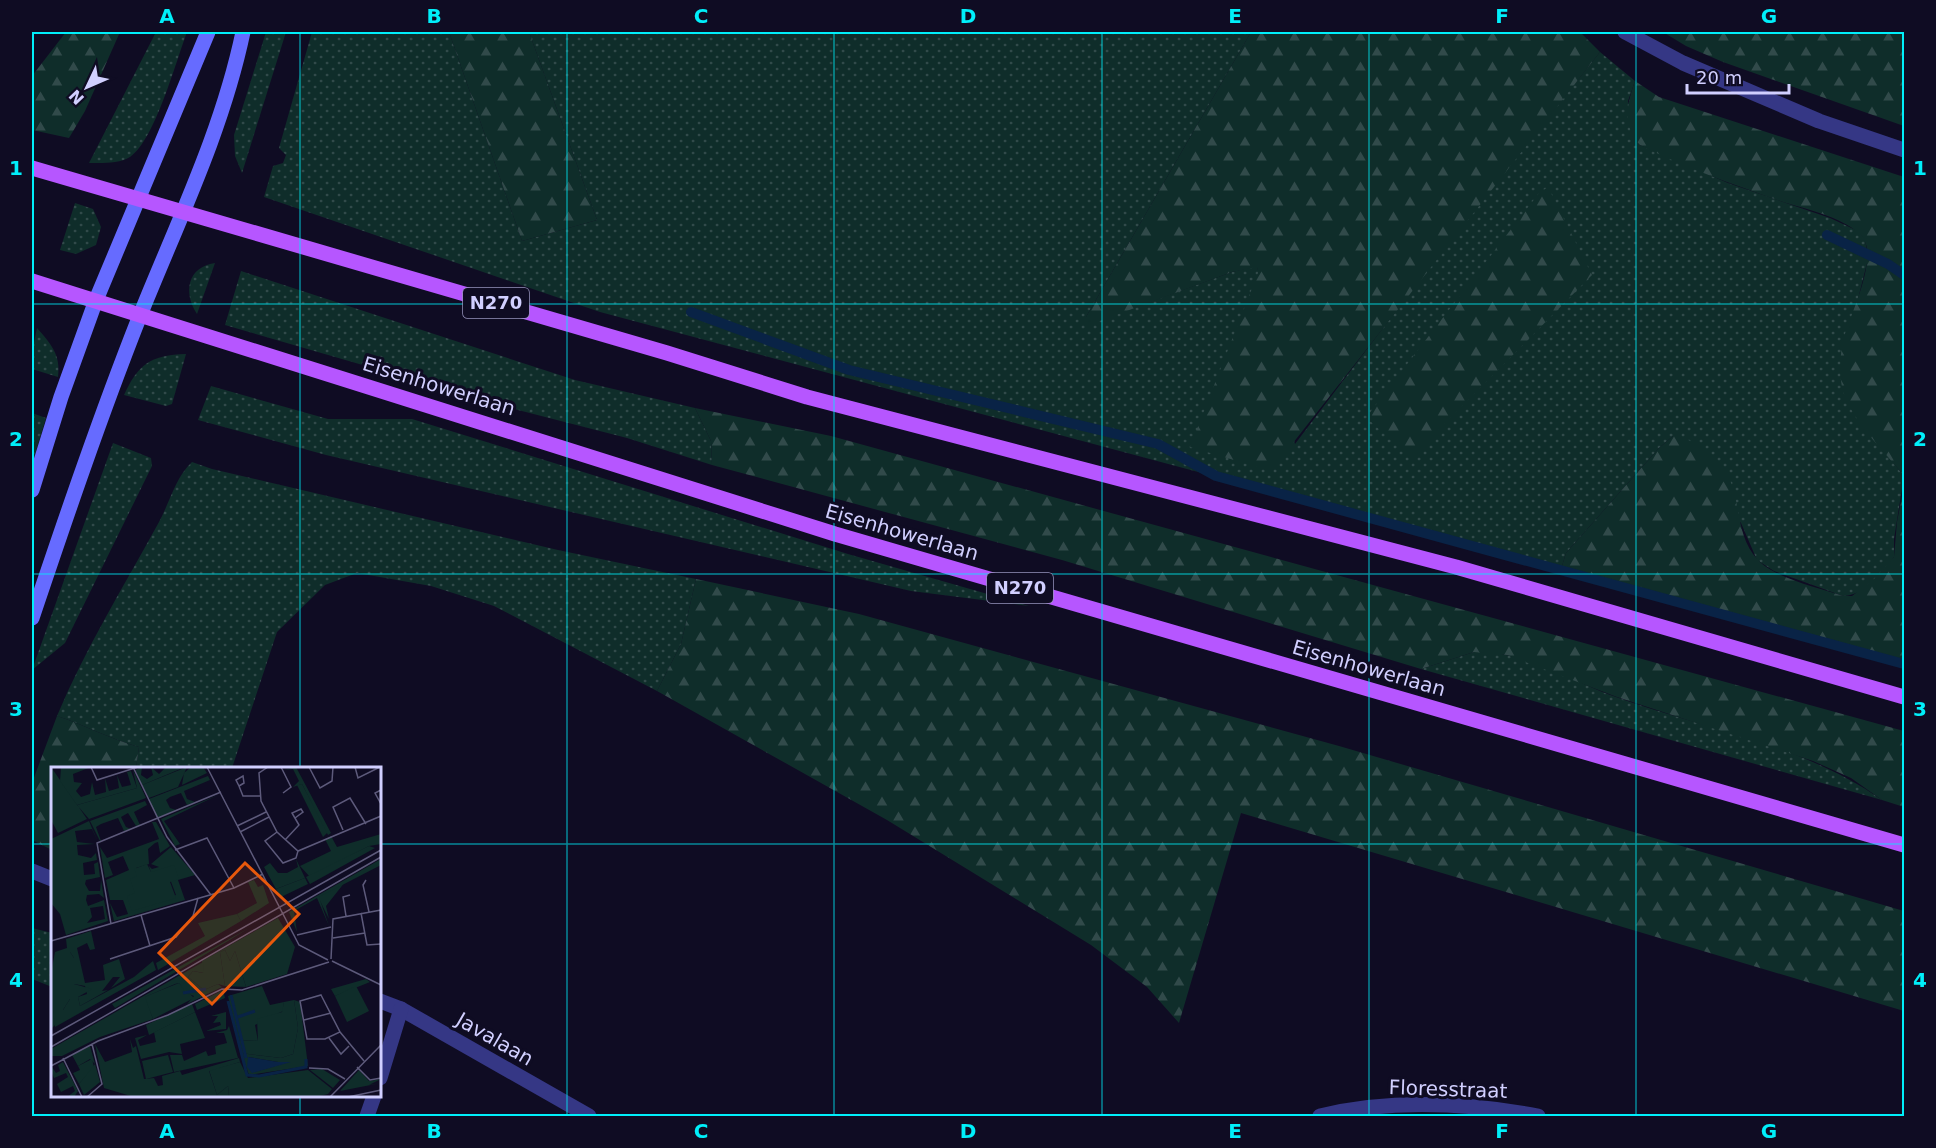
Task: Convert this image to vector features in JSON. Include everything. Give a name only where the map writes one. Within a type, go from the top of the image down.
[{"type":"main road","points":[[32,490],[61,397],[96,300],[208,32]]},
{"type":"main road","points":[[32,618],[103,411],[209,148],[237,63],[243,32]]},
{"type":"main road","name":"N270","points":[[32,168],[667,353],[807,397],[1456,567],[1905,697]]},
{"type":"main road","name":"Eisenhowerlaan","points":[[32,281],[835,534],[1905,845]]},
{"type":"street","points":[[1625,32],[1683,63],[1819,121],[1905,150]]},
{"type":"street","points":[[32,871],[51,879]]},
{"type":"street","name":"Javalaan","points":[[381,1001],[401,1009],[589,1116]]},
{"type":"street","points":[[381,1075],[401,1009]]},
{"type":"street","points":[[367,1116],[373,1097]]},
{"type":"street","name":"Floresstraat","points":[[1320,1116],[1400,1105],[1498,1109],[1538,1116]]},
{"type":"green space","points":[[66,32],[120,32],[85,111],[69,138],[32,130],[32,76]]},
{"type":"green space","points":[[156,32],[187,32],[164,99],[148,134],[139,148],[126,159],[110,163],[89,163]]},
{"type":"green space","points":[[266,32],[286,32],[242,173],[235,156],[234,135]]},
{"type":"green space","points":[[312,32],[449,32],[522,241],[597,220],[529,32],[1251,32],[1086,317],[1086,325],[1232,272],[1257,266],[1295,444],[1449,241],[1600,52],[1635,81],[1628,101],[1640,145],[1728,183],[1830,218],[1858,231],[1865,239],[1868,259],[1858,299],[1858,419],[1904,476],[1894,539],[1894,557],[1865,588],[1843,596],[1774,571],[1757,560],[1741,523],[1673,436],[1659,448],[1566,553],[1561,569],[600,312],[264,197],[273,166],[283,163],[286,155],[279,148]]},
{"type":"green space","points":[[449,32],[529,32],[597,220],[522,241]]},
{"type":"green space","points":[[1251,32],[1580,32],[1600,52],[1271,471],[1190,447],[1258,273],[1257,267],[1232,272],[1086,326],[1086,317]]},
{"type":"green space","points":[[1663,32],[1904,32],[1904,126],[1723,62],[1686,46]]},
{"type":"green space","points":[[1635,81],[1659,97],[1904,177],[1904,476],[1860,423],[1842,387],[1840,368],[1844,337],[1866,269],[1866,243],[1860,234],[1843,222],[1709,175],[1640,145],[1634,138],[1628,122],[1628,106]]},
{"type":"green space","points":[[1548,187],[1592,275],[1411,458],[1369,420],[1371,411],[1539,193]]},
{"type":"green space","points":[[75,203],[93,209],[101,227],[96,245],[76,254],[60,250]]},
{"type":"green space","points":[[215,263],[197,314],[190,298],[190,282],[198,270]]},
{"type":"green space","points":[[241,271],[575,380],[695,408],[711,441],[712,465],[627,438],[518,410],[225,325]]},
{"type":"green space","points":[[37,328],[51,345],[56,356],[58,377],[32,369],[32,352]]},
{"type":"green space","points":[[186,354],[172,404],[166,406],[124,395],[129,384],[147,363],[164,356]]},
{"type":"green space","points":[[211,386],[328,419],[412,419],[848,554],[1029,606],[911,591],[326,455],[198,420]]},
{"type":"green space","points":[[695,408],[831,436],[1904,731],[1904,807],[1882,800],[1851,778],[1813,761],[1617,697],[1507,655],[1474,652],[1421,669],[1062,560],[712,465],[711,441]]},
{"type":"green space","points":[[32,413],[46,418],[32,464]]},
{"type":"green space","points":[[1673,436],[1684,438],[1702,448],[1717,460],[1727,473],[1733,487],[1743,533],[1758,560],[1786,577],[1843,596],[1852,596],[1874,579],[1894,557],[1897,522],[1904,486],[1904,666],[1561,569],[1566,553],[1659,448]]},
{"type":"green space","points":[[113,443],[151,458],[152,466],[65,643],[32,670]]},
{"type":"green space","points":[[192,462],[212,469],[558,550],[696,579],[681,644],[657,691],[494,606],[431,586],[357,573],[325,585],[277,632],[232,767],[136,767],[139,747],[57,716],[92,642],[159,522],[186,468]]},
{"type":"green space","points":[[696,579],[859,614],[1339,746],[1904,911],[1904,1011],[1241,813],[1179,1023],[1147,987],[1091,945],[887,820],[657,691],[681,644]]},
{"type":"green space","points":[[1474,652],[1511,656],[1529,661],[1616,697],[1787,752],[1852,781],[1882,800],[1421,669]]},
{"type":"green space","points":[[57,716],[139,747],[136,767],[51,767],[51,850],[32,840],[32,783]]},
{"type":"green space","points":[[32,928],[51,933],[51,987],[32,979]]},
{"type":"waterway","points":[[1827,235],[1888,264],[1904,275]]},
{"type":"waterway","points":[[691,312],[849,370],[1158,444],[1216,476],[1904,664]]}]
